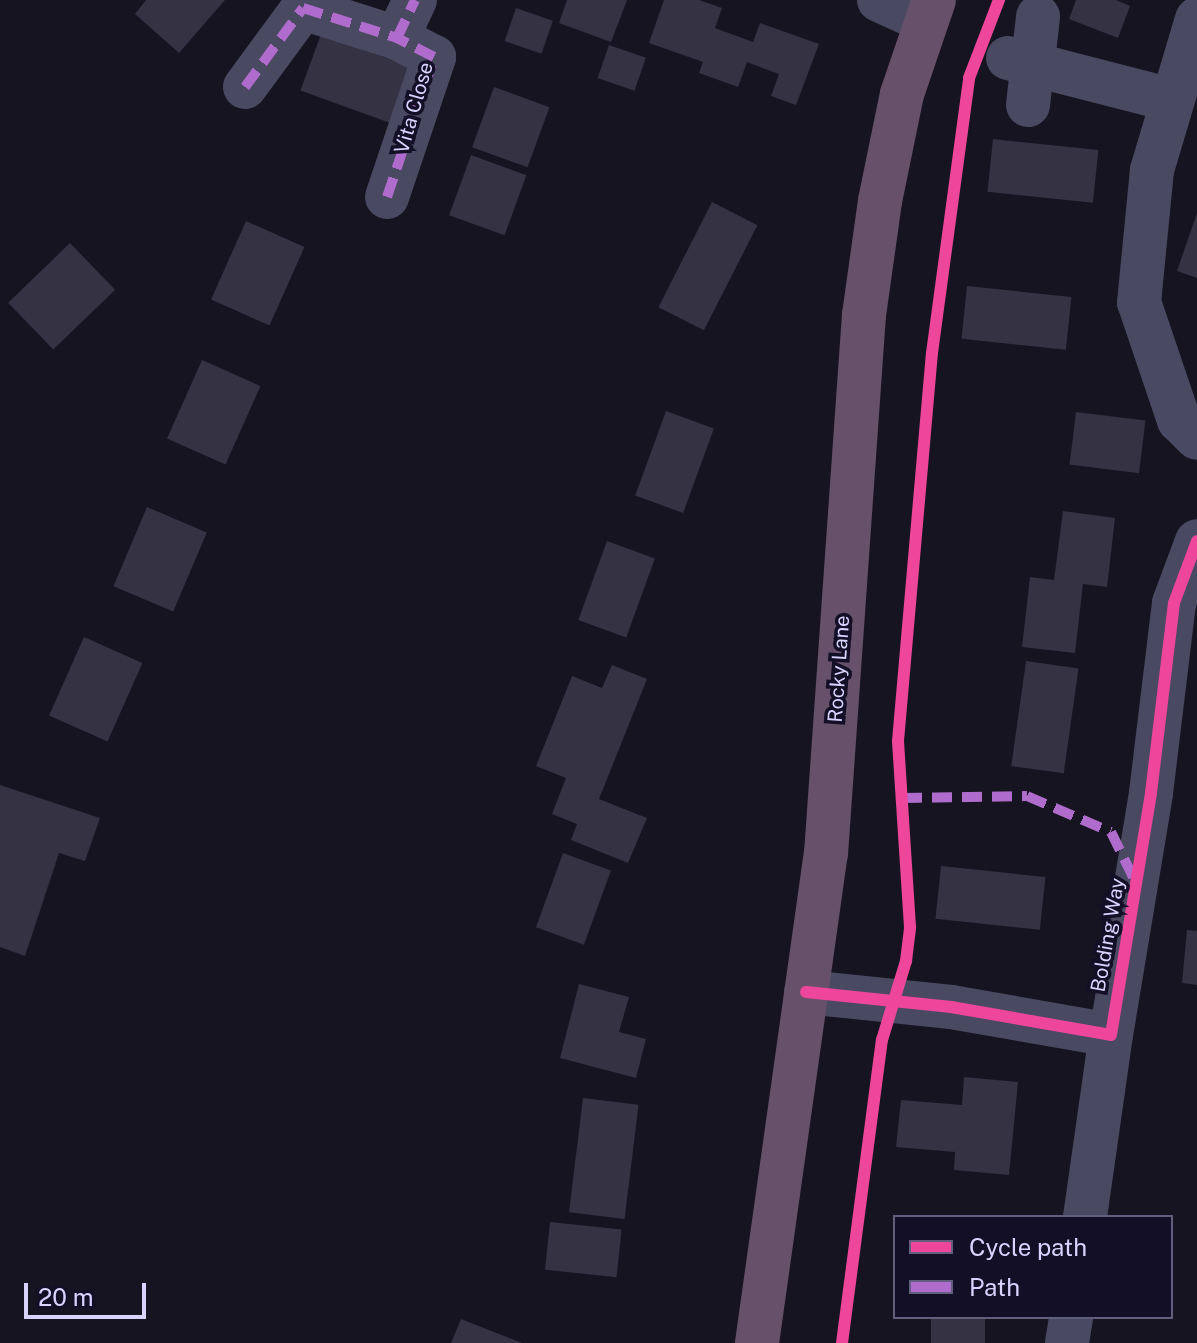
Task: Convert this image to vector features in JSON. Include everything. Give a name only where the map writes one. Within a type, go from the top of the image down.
[{"type":"highway","name":"Rocky Lane","points":[[757,1343],[826,854],[864,315],[886,171],[902,94],[929,10]]},
{"type":"street","points":[[879,0],[929,10]]},
{"type":"street","name":"Vita Close","points":[[245,87],[303,8],[406,19],[434,57],[387,197]]},
{"type":"street","points":[[1038,17],[1023,76],[1172,100]]},
{"type":"street","points":[[1197,19],[1152,170],[1139,302],[1179,420],[1197,438]]},
{"type":"street","name":"Bolding Way","points":[[1085,1215],[1151,793],[1174,603],[1197,541]]},
{"type":"street","points":[[806,992],[951,1007],[1111,1035]]},
{"type":"street","points":[[1067,1343],[1071,1319]]},
{"type":"building","points":[[146,0],[225,0],[179,53],[135,14]]},
{"type":"building","points":[[567,0],[627,0],[611,42],[559,23]]},
{"type":"building","points":[[664,0],[699,0],[722,8],[715,28],[753,42],[760,23],[819,44],[796,105],[771,96],[779,74],[747,62],[738,87],[699,73],[703,62],[649,43]]},
{"type":"building","points":[[1076,0],[1116,0],[1130,6],[1118,38],[1069,19]]},
{"type":"building","points":[[516,8],[553,21],[541,54],[505,41]]},
{"type":"building","points":[[321,34],[412,67],[392,124],[300,90]]},
{"type":"building","points":[[609,45],[646,58],[634,91],[598,78]]},
{"type":"building","points":[[494,87],[549,107],[528,167],[472,147]]},
{"type":"building","points":[[993,139],[1098,150],[1093,203],[987,192]]},
{"type":"building","points":[[471,155],[526,175],[505,235],[449,215]]},
{"type":"building","points":[[712,202],[757,225],[704,330],[658,307]]},
{"type":"building","points":[[1197,213],[1197,278],[1177,271]]},
{"type":"building","points":[[246,221],[304,247],[269,326],[211,300]]},
{"type":"building","points":[[70,243],[115,290],[53,349],[8,303]]},
{"type":"building","points":[[967,286],[1071,297],[1066,350],[961,339]]},
{"type":"building","points":[[202,360],[260,386],[225,465],[167,439]]},
{"type":"building","points":[[666,411],[714,428],[683,513],[635,496]]},
{"type":"building","points":[[1076,412],[1145,421],[1139,473],[1070,465]]},
{"type":"building","points":[[147,507],[207,532],[173,612],[113,586]]},
{"type":"building","points":[[1063,511],[1115,518],[1107,587],[1083,584],[1075,653],[1022,647],[1030,577],[1054,580]]},
{"type":"building","points":[[607,541],[655,558],[626,637],[578,620]]},
{"type":"building","points":[[84,637],[142,663],[107,742],[49,716]]},
{"type":"building","points":[[1026,661],[1078,668],[1064,773],[1011,766]]},
{"type":"building","points":[[612,665],[647,679],[599,799],[647,818],[628,863],[571,840],[577,824],[552,814],[566,778],[536,766],[572,676],[602,688]]},
{"type":"building","points":[[0,785],[100,818],[85,861],[59,853],[25,956],[0,947]]},
{"type":"building","points":[[563,853],[611,870],[584,945],[536,927]]},
{"type":"building","points":[[941,866],[1045,877],[1040,930],[935,919]]},
{"type":"building","points":[[1187,930],[1197,931],[1197,985],[1182,983]]},
{"type":"building","points":[[579,984],[629,997],[619,1032],[646,1039],[636,1078],[560,1058]]},
{"type":"building","points":[[964,1077],[1018,1082],[1009,1175],[954,1170],[955,1152],[896,1147],[901,1100],[962,1105]]},
{"type":"building","points":[[583,1098],[639,1105],[625,1219],[569,1212]]},
{"type":"building","points":[[550,1222],[622,1230],[617,1277],[545,1270]]},
{"type":"building","points":[[461,1319],[522,1343],[451,1343]]},
{"type":"building","points":[[931,1319],[985,1319],[985,1343],[931,1343]]},
{"type":"marked path","points":[[245,87],[303,8],[397,38],[415,0]]},
{"type":"marked path","points":[[387,197],[434,57],[397,38]]},
{"type":"marked path","points":[[902,798],[1027,796],[1111,832],[1135,881]]},
{"type":"cycle path","points":[[842,1343],[882,1040],[906,961],[910,927],[898,741],[932,353],[969,78],[999,0]]},
{"type":"cycle path","points":[[806,992],[951,1007],[1111,1035],[1151,793],[1174,603],[1197,541]]}]
